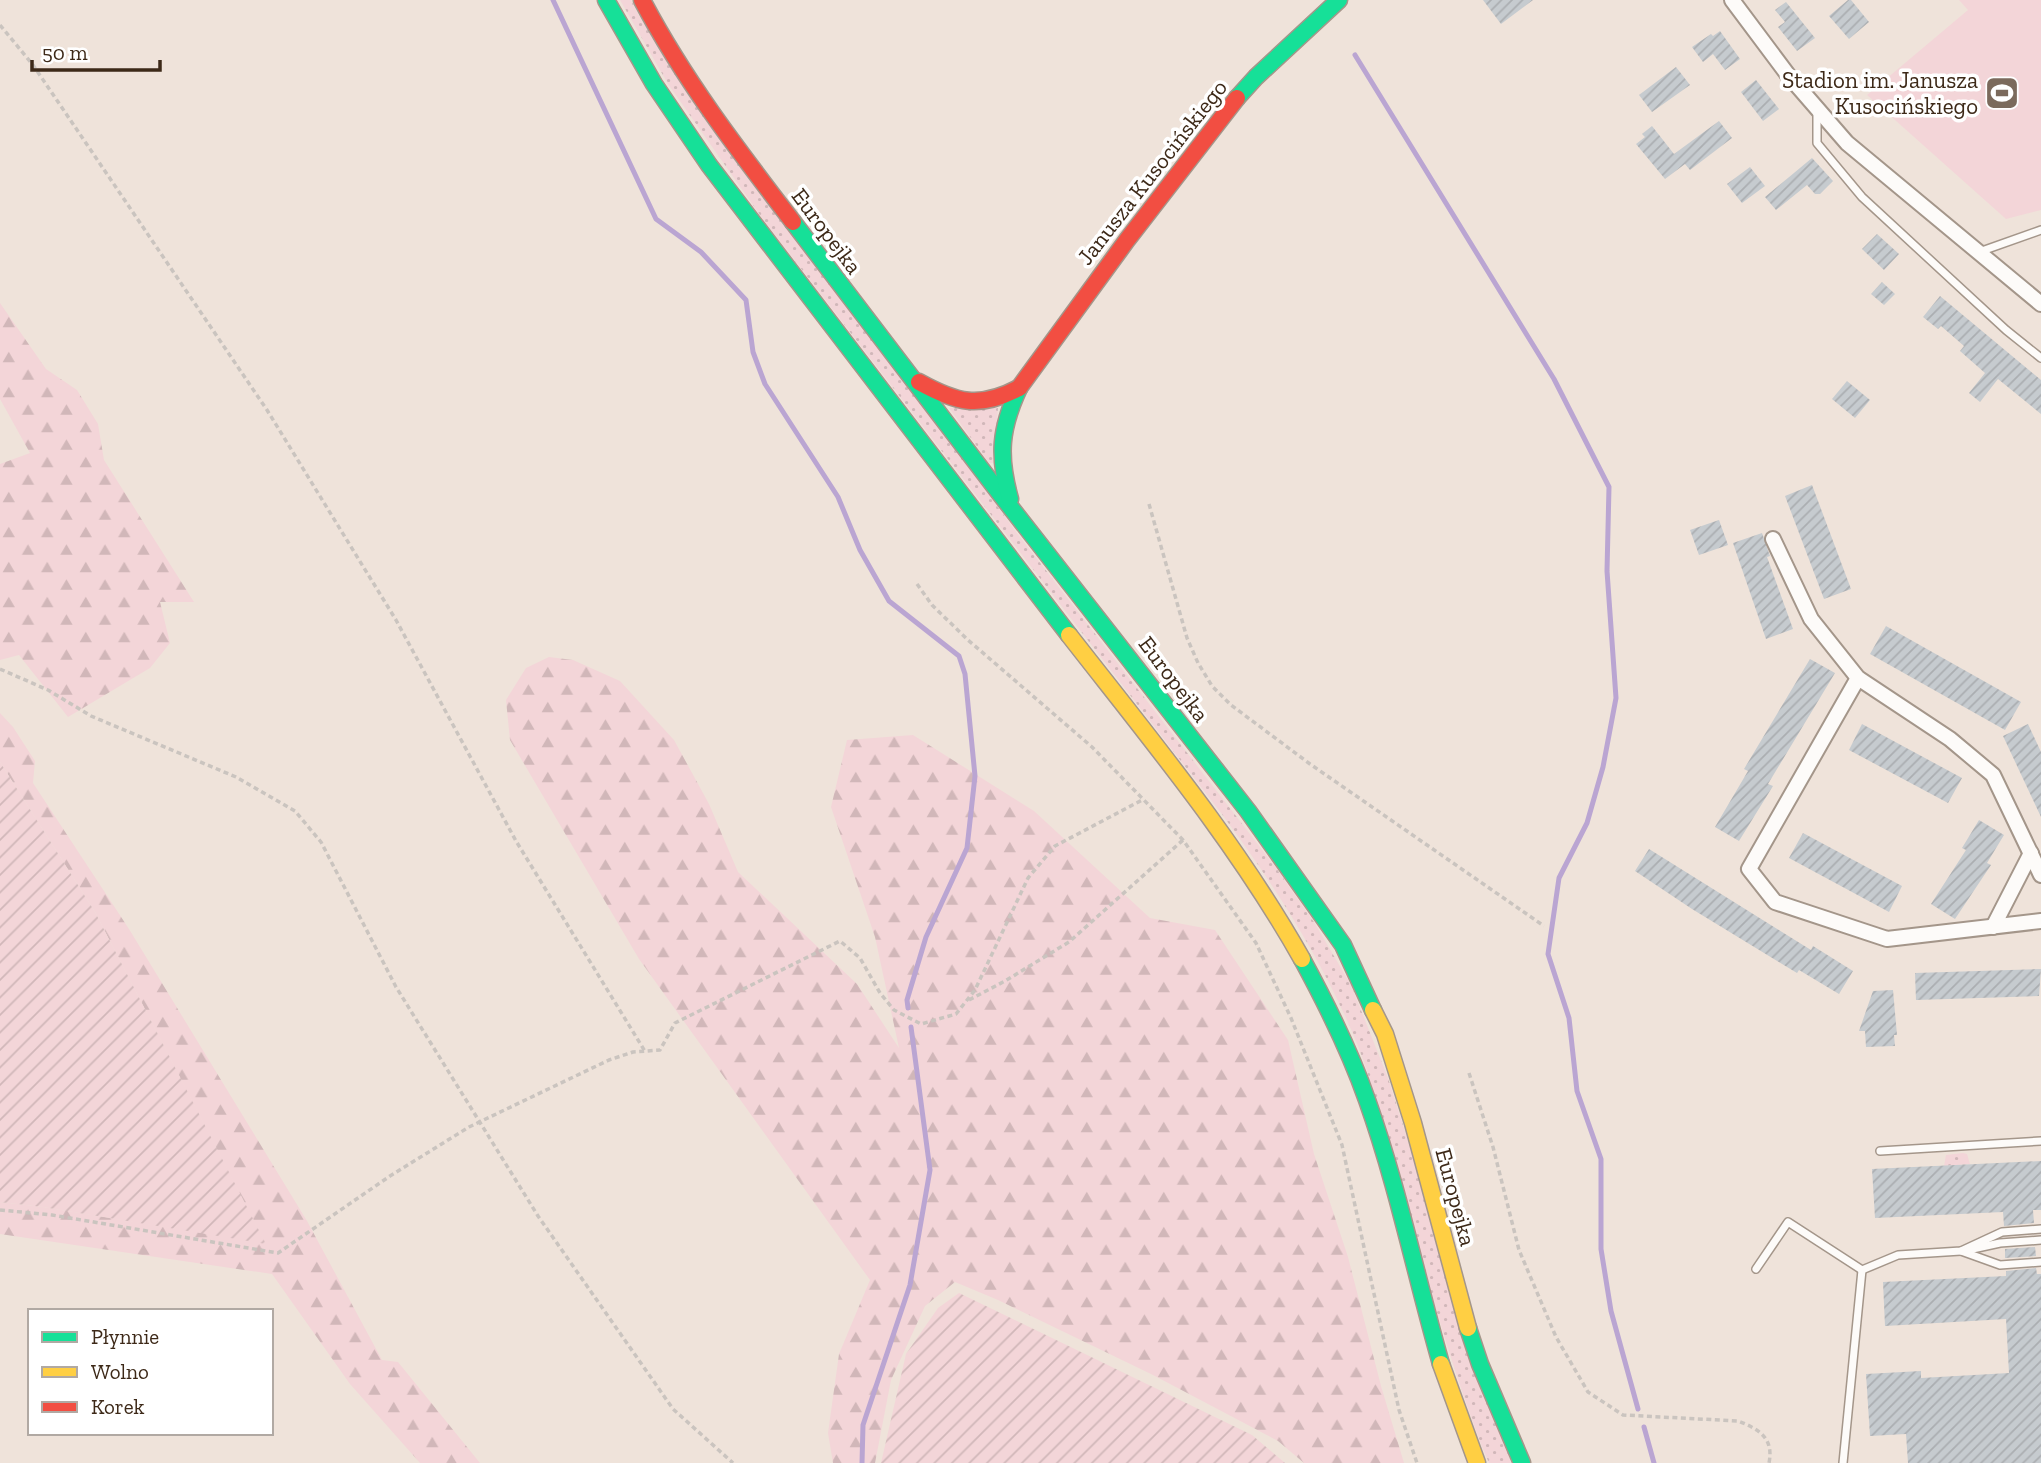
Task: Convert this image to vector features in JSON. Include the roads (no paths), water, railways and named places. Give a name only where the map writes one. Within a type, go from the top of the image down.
[{"type":"main road","points":[[606,0],[659,92],[754,226],[1202,806],[1244,863],[1275,912],[1348,1049],[1368,1101],[1399,1204],[1437,1352],[1476,1463]]},
{"type":"main road","name":"Europejka","points":[[642,0],[669,51],[736,148],[1014,512],[1248,811],[1343,945],[1385,1034],[1413,1123],[1467,1325],[1484,1374],[1522,1463]]},
{"type":"main road","name":"Janusza Kusocińskiego","points":[[1014,512],[1003,477],[1000,447],[1004,422],[1019,388],[1228,108],[1255,77],[1339,0]]},
{"type":"main road","points":[[909,376],[946,397],[975,404],[1002,398],[1019,388]]},
{"type":"street","points":[[1732,0],[1788,75],[1847,143],[2041,304]]},
{"type":"street","points":[[1773,539],[1811,619],[1858,678],[1950,739],[1993,775],[2041,875]]},
{"type":"street","points":[[1858,678],[1749,869],[1775,902],[1887,939],[2041,921]]},
{"type":"street","points":[[1993,927],[2031,853]]},
{"type":"lane","points":[[1817,108],[1816,143],[1862,197],[2006,330],[2041,358]]},
{"type":"lane","points":[[1978,253],[2041,230]]},
{"type":"lane","points":[[1880,1151],[2041,1141]]},
{"type":"lane","points":[[1756,1269],[1788,1222],[1863,1270]]},
{"type":"lane","points":[[1961,1251],[2002,1232],[2041,1229]]},
{"type":"lane","points":[[1863,1270],[1898,1255],[1961,1251],[2000,1243],[2041,1240]]},
{"type":"lane","points":[[1961,1251],[2000,1265],[2041,1262]]},
{"type":"lane","points":[[1843,1463],[1863,1270]]},
{"type":"waterway","points":[[553,0],[656,219],[701,252],[746,300],[753,352],[765,384],[838,497],[860,550],[889,601],[959,656],[965,674],[975,776],[967,848],[926,937],[907,1000],[908,1008]]},
{"type":"waterway","points":[[1355,55],[1554,379],[1609,487],[1607,571],[1616,698],[1603,767],[1587,823],[1559,878],[1548,954],[1569,1018],[1577,1091],[1601,1159],[1601,1249],[1611,1311],[1638,1409]]},
{"type":"waterway","points":[[862,1463],[863,1425],[910,1285],[930,1170],[911,1027]]},
{"type":"waterway","points":[[1644,1427],[1654,1463]]},
{"type":"place","name":"Stadion im. Janusza Kusocińskiego","points":[[2002,93]]}]
